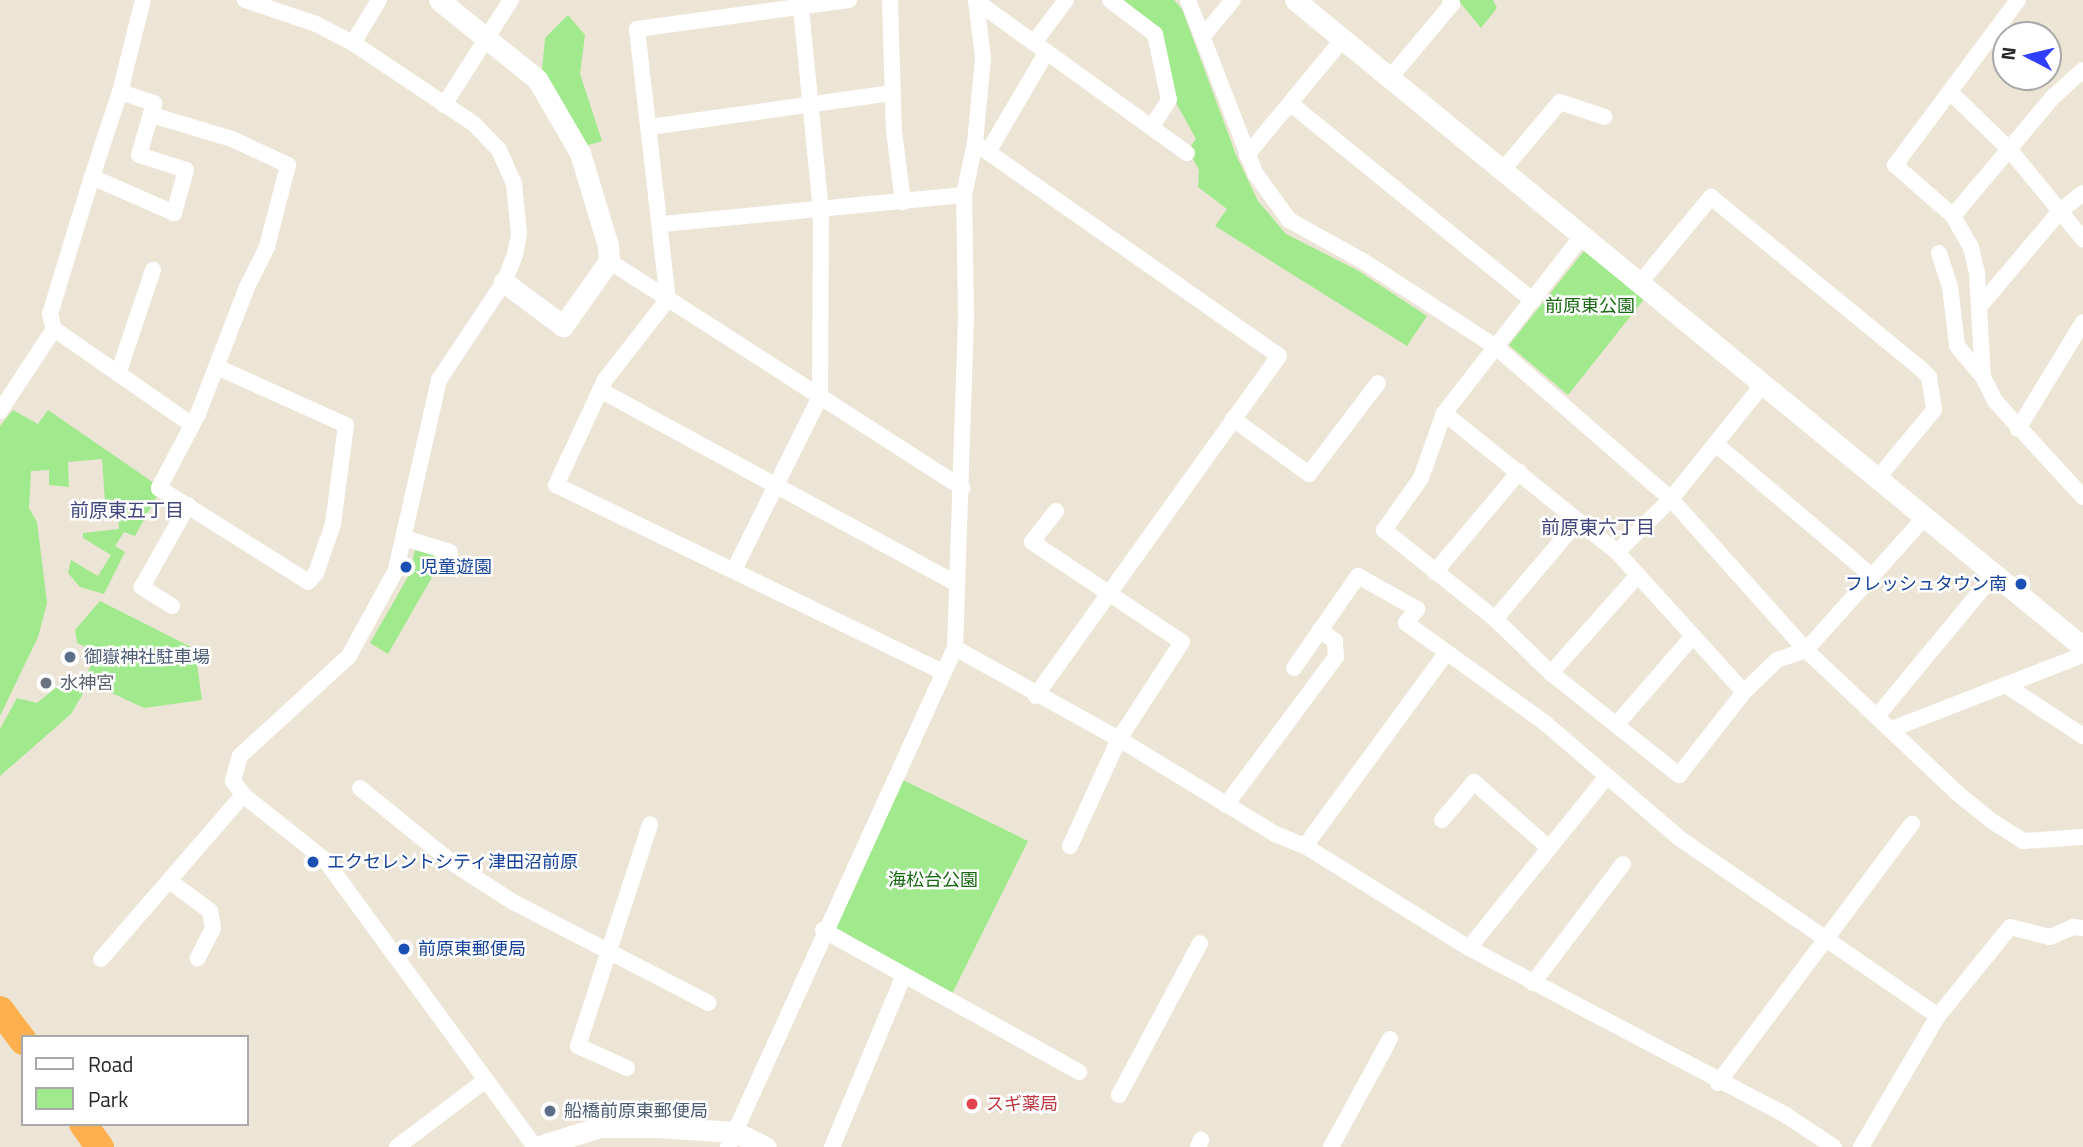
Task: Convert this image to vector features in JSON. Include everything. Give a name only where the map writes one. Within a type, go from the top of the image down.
[{"type":"highway","points":[[0,1010],[21,1038]]},
{"type":"highway","points":[[84,1126],[100,1147]]},
{"type":"street","points":[[143,0],[120,92],[50,314],[54,329],[192,425]]},
{"type":"street","points":[[245,0],[316,24],[353,43],[490,139],[514,183],[519,234],[504,282],[439,380],[397,570],[349,656],[240,756],[233,781],[243,795],[317,851],[536,1147],[600,1127],[732,1140],[766,1147]]},
{"type":"street","points":[[353,43],[379,0]]},
{"type":"street","points":[[439,0],[537,79],[580,153],[609,261],[961,488]]},
{"type":"street","points":[[444,105],[511,0]]},
{"type":"street","points":[[849,0],[638,29],[662,224],[668,299],[600,390],[556,485],[943,672]]},
{"type":"street","points":[[890,0],[892,93],[903,202]]},
{"type":"street","points":[[976,0],[1187,153]]},
{"type":"street","points":[[976,0],[983,58],[982,147]]},
{"type":"street","points":[[732,1140],[823,930],[955,648],[961,488],[964,195],[982,147],[1066,0]]},
{"type":"street","points":[[1110,0],[1155,34],[1169,100],[1152,126]]},
{"type":"street","points":[[1188,0],[1204,35],[1247,155],[1268,197],[1289,220],[1363,261],[1496,347],[1671,499],[1806,650],[1878,715],[1957,793],[2023,841],[2083,837]]},
{"type":"street","points":[[1204,35],[1233,0]]},
{"type":"street","points":[[1295,0],[1764,383],[1993,576],[2083,646]]},
{"type":"street","points":[[1389,79],[1452,4],[1450,0]]},
{"type":"street","points":[[1983,377],[1979,307],[1971,247],[1953,216],[1895,165],[2018,0]]},
{"type":"street","points":[[734,569],[820,397],[821,212],[801,7]]},
{"type":"street","points":[[1247,155],[1343,39]]},
{"type":"street","points":[[1953,216],[2009,149],[2083,70]]},
{"type":"street","points":[[92,177],[174,213],[186,170],[139,155],[155,103],[120,92]]},
{"type":"street","points":[[1950,92],[2009,149],[2083,239]]},
{"type":"street","points":[[650,127],[892,93]]},
{"type":"street","points":[[1502,171],[1560,102],[1605,117]]},
{"type":"street","points":[[1291,104],[1533,301]]},
{"type":"street","points":[[152,115],[232,139],[288,165],[267,247],[192,425],[159,488],[307,582],[316,573],[333,524],[346,425],[217,367]]},
{"type":"street","points":[[982,147],[1279,356],[1036,696]]},
{"type":"street","points":[[1979,307],[2060,211],[2083,192]]},
{"type":"street","points":[[662,224],[821,212],[964,195]]},
{"type":"street","points":[[1640,283],[1711,197],[1908,358],[1929,377],[1934,410],[1877,479]]},
{"type":"street","points":[[1582,236],[1444,413],[1422,478],[1384,530],[1495,619],[1551,673],[1679,775],[1744,692],[1777,660],[1806,650],[1925,517]]},
{"type":"street","points":[[1938,253],[1950,286],[1957,345],[1983,377],[2018,429],[2083,497]]},
{"type":"street","points":[[504,282],[564,326],[609,261]]},
{"type":"street","points":[[118,374],[153,270]]},
{"type":"street","points":[[2018,429],[2083,322]]},
{"type":"street","points":[[0,411],[54,329]]},
{"type":"street","points":[[1233,419],[1309,474],[1378,383]]},
{"type":"street","points":[[1617,552],[1671,499],[1717,445],[1764,383]]},
{"type":"street","points":[[600,390],[957,584]]},
{"type":"street","points":[[1444,413],[1617,552],[1744,692]]},
{"type":"street","points":[[1717,445],[1872,576]]},
{"type":"street","points":[[1434,572],[1519,472]]},
{"type":"street","points":[[172,606],[142,587],[187,505]]},
{"type":"street","points":[[1056,511],[1032,542],[1182,642],[1119,739],[1070,846]]},
{"type":"street","points":[[1495,619],[1578,520]]},
{"type":"street","points":[[404,538],[450,552]]},
{"type":"street","points":[[1551,673],[1638,575]]},
{"type":"street","points":[[1294,668],[1358,576],[1417,609],[1406,623],[1545,723],[1605,779],[1679,838],[1938,1016]]},
{"type":"street","points":[[1878,715],[1993,576]]},
{"type":"street","points":[[1226,805],[1336,657],[1335,641],[1320,630]]},
{"type":"street","points":[[1616,725],[1693,635]]},
{"type":"street","points":[[955,648],[1036,696],[1119,739],[1275,834],[1305,846],[1469,948],[1718,1083],[1787,1116],[1834,1147]]},
{"type":"street","points":[[1305,846],[1446,653]]},
{"type":"street","points":[[1892,729],[2083,655]]},
{"type":"street","points":[[2007,686],[2083,736]]},
{"type":"street","points":[[1469,948],[1605,779]]},
{"type":"street","points":[[1442,820],[1474,782],[1548,847]]},
{"type":"street","points":[[360,788],[454,864],[513,902],[709,1003]]},
{"type":"street","points":[[101,959],[171,882],[243,795]]},
{"type":"street","points":[[627,1068],[578,1046],[612,952],[650,824]]},
{"type":"street","points":[[1718,1083],[1912,824]]},
{"type":"street","points":[[1533,983],[1623,864]]},
{"type":"street","points":[[171,882],[210,911],[213,928],[198,958]]},
{"type":"street","points":[[1861,1147],[1938,1016],[2010,927],[2050,937],[2073,927],[2083,928]]},
{"type":"street","points":[[823,930],[1079,1072]]},
{"type":"street","points":[[1119,1095],[1199,943]]},
{"type":"street","points":[[832,1147],[904,975]]},
{"type":"street","points":[[1331,1147],[1390,1039]]},
{"type":"street","points":[[397,1147],[486,1080]]},
{"type":"green space","points":[[1115,0],[1174,0],[1182,9],[1236,155],[1258,201],[1286,234],[1357,270],[1427,316],[1407,346],[1215,226],[1227,209],[1198,187],[1199,170],[1188,150],[1196,139],[1175,101],[1159,32]]},
{"type":"green space","points":[[1458,0],[1493,0],[1497,8],[1481,28]]},
{"type":"green space","points":[[568,15],[585,35],[580,74],[602,141],[585,146],[542,71],[545,38]]},
{"type":"green space","name":"前原東公園","points":[[1584,251],[1645,298],[1568,395],[1509,345]]},
{"type":"green space","points":[[13,410],[38,424],[48,410],[154,483],[151,491],[157,496],[135,536],[124,532],[115,546],[125,552],[104,594],[80,587],[68,573],[71,560],[98,576],[111,555],[83,538],[83,533],[119,529],[116,500],[105,501],[102,459],[68,462],[69,487],[49,485],[49,470],[31,471],[29,508],[37,522],[47,603],[38,637],[0,716],[0,426]]},
{"type":"green space","points":[[415,550],[437,556],[439,565],[388,654],[370,643],[409,575]]},
{"type":"green space","points":[[100,601],[195,649],[202,700],[144,708],[84,680],[97,652],[77,643],[75,630]]},
{"type":"green space","points":[[63,682],[84,692],[71,714],[0,776],[0,729],[17,698],[37,703]]},
{"type":"green space","name":"海松台公園","points":[[903,780],[1028,841],[952,994],[836,928]]},
{"type":"place","name":"児童遊園","points":[[406,567]]},
{"type":"place","name":"フレッシュタウン南","points":[[2021,584]]},
{"type":"place","name":"御嶽神社駐車場","points":[[70,657]]},
{"type":"place","name":"水神宮","points":[[46,683]]},
{"type":"place","name":"エクセレントシティ津田沼前原","points":[[313,862]]},
{"type":"place","name":"前原東郵便局","points":[[404,949]]},
{"type":"place","name":"スギ薬局","points":[[972,1104]]},
{"type":"place","name":"船橋前原東郵便局","points":[[550,1111]]},
{"type":"district","name":"前原東五丁目","points":[[127,510]]},
{"type":"district","name":"前原東六丁目","points":[[1598,527]]}]
